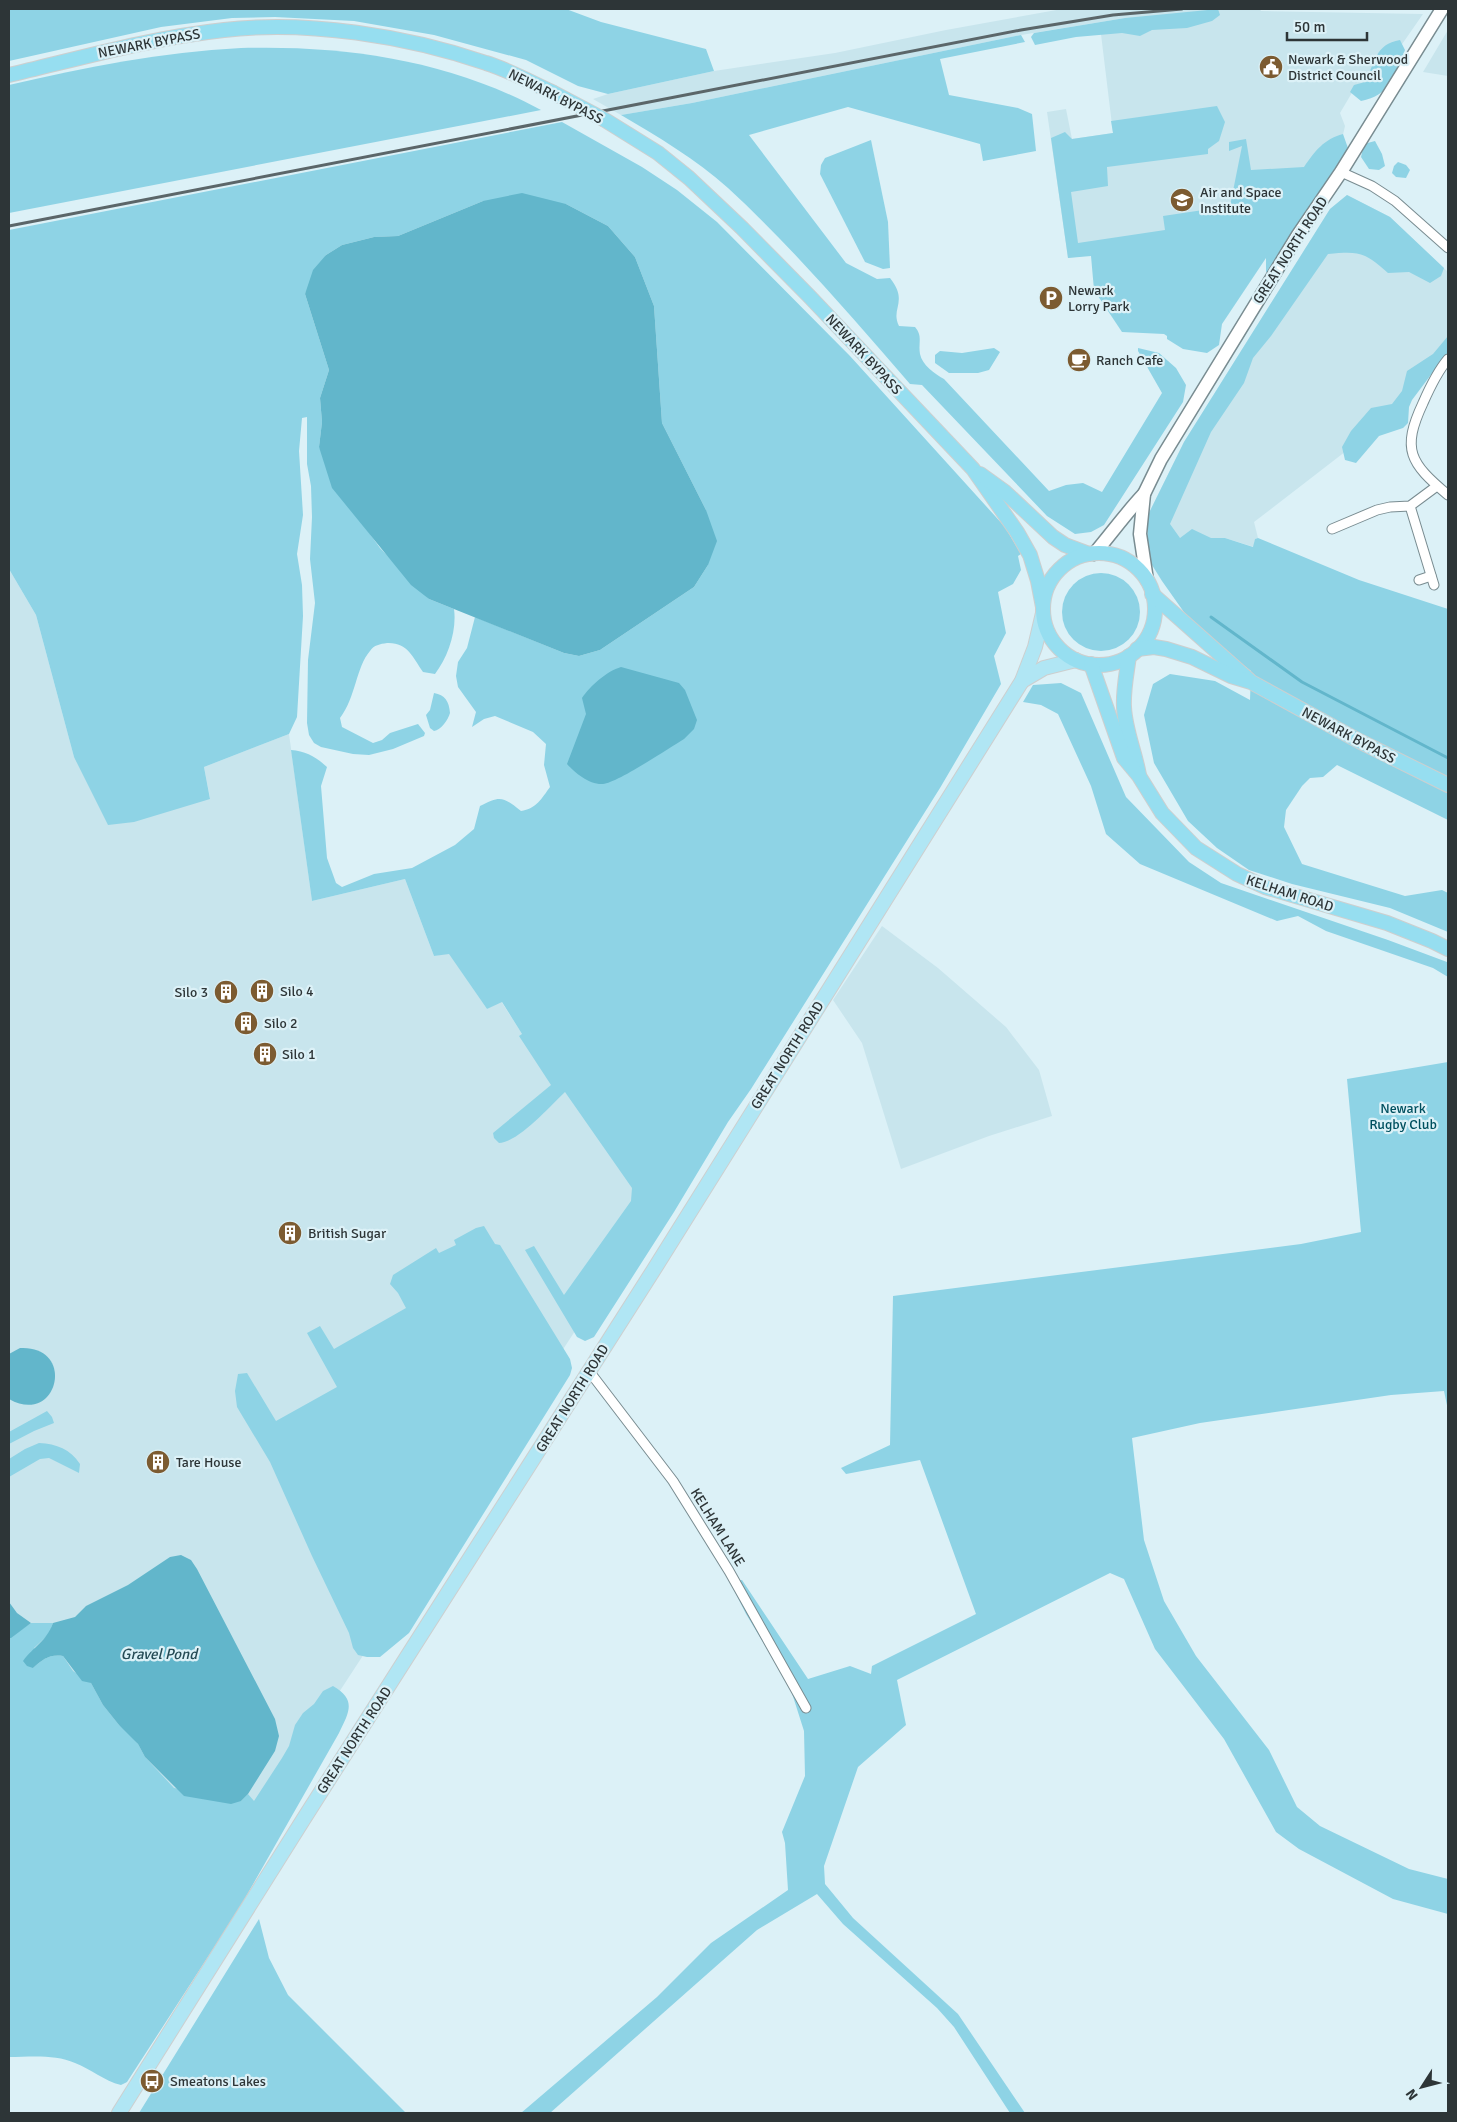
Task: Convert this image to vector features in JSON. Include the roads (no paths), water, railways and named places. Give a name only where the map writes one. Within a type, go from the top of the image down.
[{"type":"highway","name":"NEWARK BYPASS","points":[[9,75],[104,51],[167,38],[226,29],[274,27],[358,33],[438,49],[487,63],[552,92],[605,120],[658,153],[689,178],[742,228],[810,297],[973,469],[1018,532],[1030,555],[1038,581],[1043,610]]},
{"type":"highway","name":"NEWARK BYPASS","points":[[973,469],[1005,492],[1053,537],[1091,554]]},
{"type":"highway","points":[[1091,554],[1109,554],[1126,560],[1135,567],[1147,580],[1155,609],[1153,624],[1147,637],[1133,653],[1111,664],[1091,664],[1076,660],[1066,654],[1048,631],[1043,610],[1047,590],[1055,574],[1068,562],[1091,554]]},
{"type":"highway","name":"NEWARK BYPASS","points":[[1152,594],[1251,682]]},
{"type":"highway","name":"NEWARK BYPASS","points":[[1133,653],[1154,647],[1192,657],[1231,676],[1251,682],[1358,741],[1448,785]]},
{"type":"highway","name":"KELHAM ROAD","points":[[1133,653],[1124,706],[1128,732],[1136,753],[1139,776]]},
{"type":"highway","name":"KELHAM ROAD","points":[[1091,664],[1124,758],[1139,776],[1162,813],[1196,848],[1237,874],[1265,887],[1387,923],[1432,940],[1448,949]]},
{"type":"main road","name":"GREAT NORTH ROAD","points":[[1091,554],[1144,494],[1183,420],[1298,234],[1341,172],[1442,9]]},
{"type":"main road","name":"GREAT NORTH ROAD","points":[[1144,494],[1140,534],[1147,580]]},
{"type":"main road","name":"GREAT NORTH ROAD","points":[[119,2113],[589,1371],[1022,681],[1035,647],[1043,610]]},
{"type":"main road","name":"GREAT NORTH ROAD","points":[[1022,681],[1044,668],[1076,660]]},
{"type":"street","points":[[1341,172],[1372,186],[1395,201],[1448,248]]},
{"type":"street","points":[[1448,359],[1429,387],[1411,433],[1413,456],[1418,466],[1448,495]]},
{"type":"street","points":[[1332,529],[1378,510],[1410,506],[1437,486]]},
{"type":"street","points":[[1410,506],[1433,580],[1419,580]]},
{"type":"street","name":"KELHAM LANE","points":[[589,1371],[649,1452],[673,1480],[729,1571],[806,1708]]},
{"type":"water","points":[[522,193],[566,204],[608,226],[635,257],[654,306],[662,423],[706,510],[717,541],[708,565],[694,587],[600,650],[579,656],[564,653],[429,599],[411,585],[332,488],[319,447],[322,422],[320,398],[329,370],[305,294],[313,270],[326,255],[342,245],[374,237],[398,236],[483,201]]},
{"type":"water","points":[[621,667],[679,683],[685,690],[697,720],[694,729],[684,739],[643,764],[610,782],[603,784],[593,783],[583,778],[567,764],[586,714],[582,698],[599,680]]},
{"type":"water","points":[[20,1348],[38,1350],[49,1359],[54,1370],[54,1383],[49,1394],[39,1402],[26,1405],[9,1399],[9,1354]]},
{"type":"water","name":"Gravel Pond","points":[[181,1555],[191,1560],[197,1569],[275,1719],[279,1736],[275,1751],[248,1794],[241,1801],[231,1804],[184,1796],[145,1757],[138,1744],[103,1705],[91,1683],[82,1681],[63,1656],[47,1658],[33,1668],[27,1666],[23,1661],[43,1639],[53,1623],[75,1617],[86,1606],[128,1585],[170,1557]]},
{"type":"water","points":[[9,1602],[17,1613],[31,1623],[11,1638],[9,1638]]},
{"type":"waterway","points":[[1211,617],[1302,682],[1448,758]]},
{"type":"railway","points":[[9,226],[1021,30],[1113,15],[1182,9]]},
{"type":"place","name":"Newark & Sherwood District Council","points":[[1271,67]]},
{"type":"place","name":"Air and Space Institute","points":[[1182,200]]},
{"type":"place","name":"Newark Lorry Park","points":[[1051,298]]},
{"type":"place","name":"Ranch Cafe","points":[[1079,360]]},
{"type":"place","name":"Silo 4","points":[[262,991]]},
{"type":"place","name":"Silo 3","points":[[226,992]]},
{"type":"place","name":"Silo 2","points":[[246,1023]]},
{"type":"place","name":"Silo 1","points":[[265,1054]]},
{"type":"place","name":"British Sugar","points":[[290,1233]]},
{"type":"place","name":"Tare House","points":[[158,1462]]},
{"type":"place","name":"Smeatons Lakes","points":[[152,2081]]},
{"type":"park label","name":"Newark Rugby Club","points":[[1403,1116]]}]
